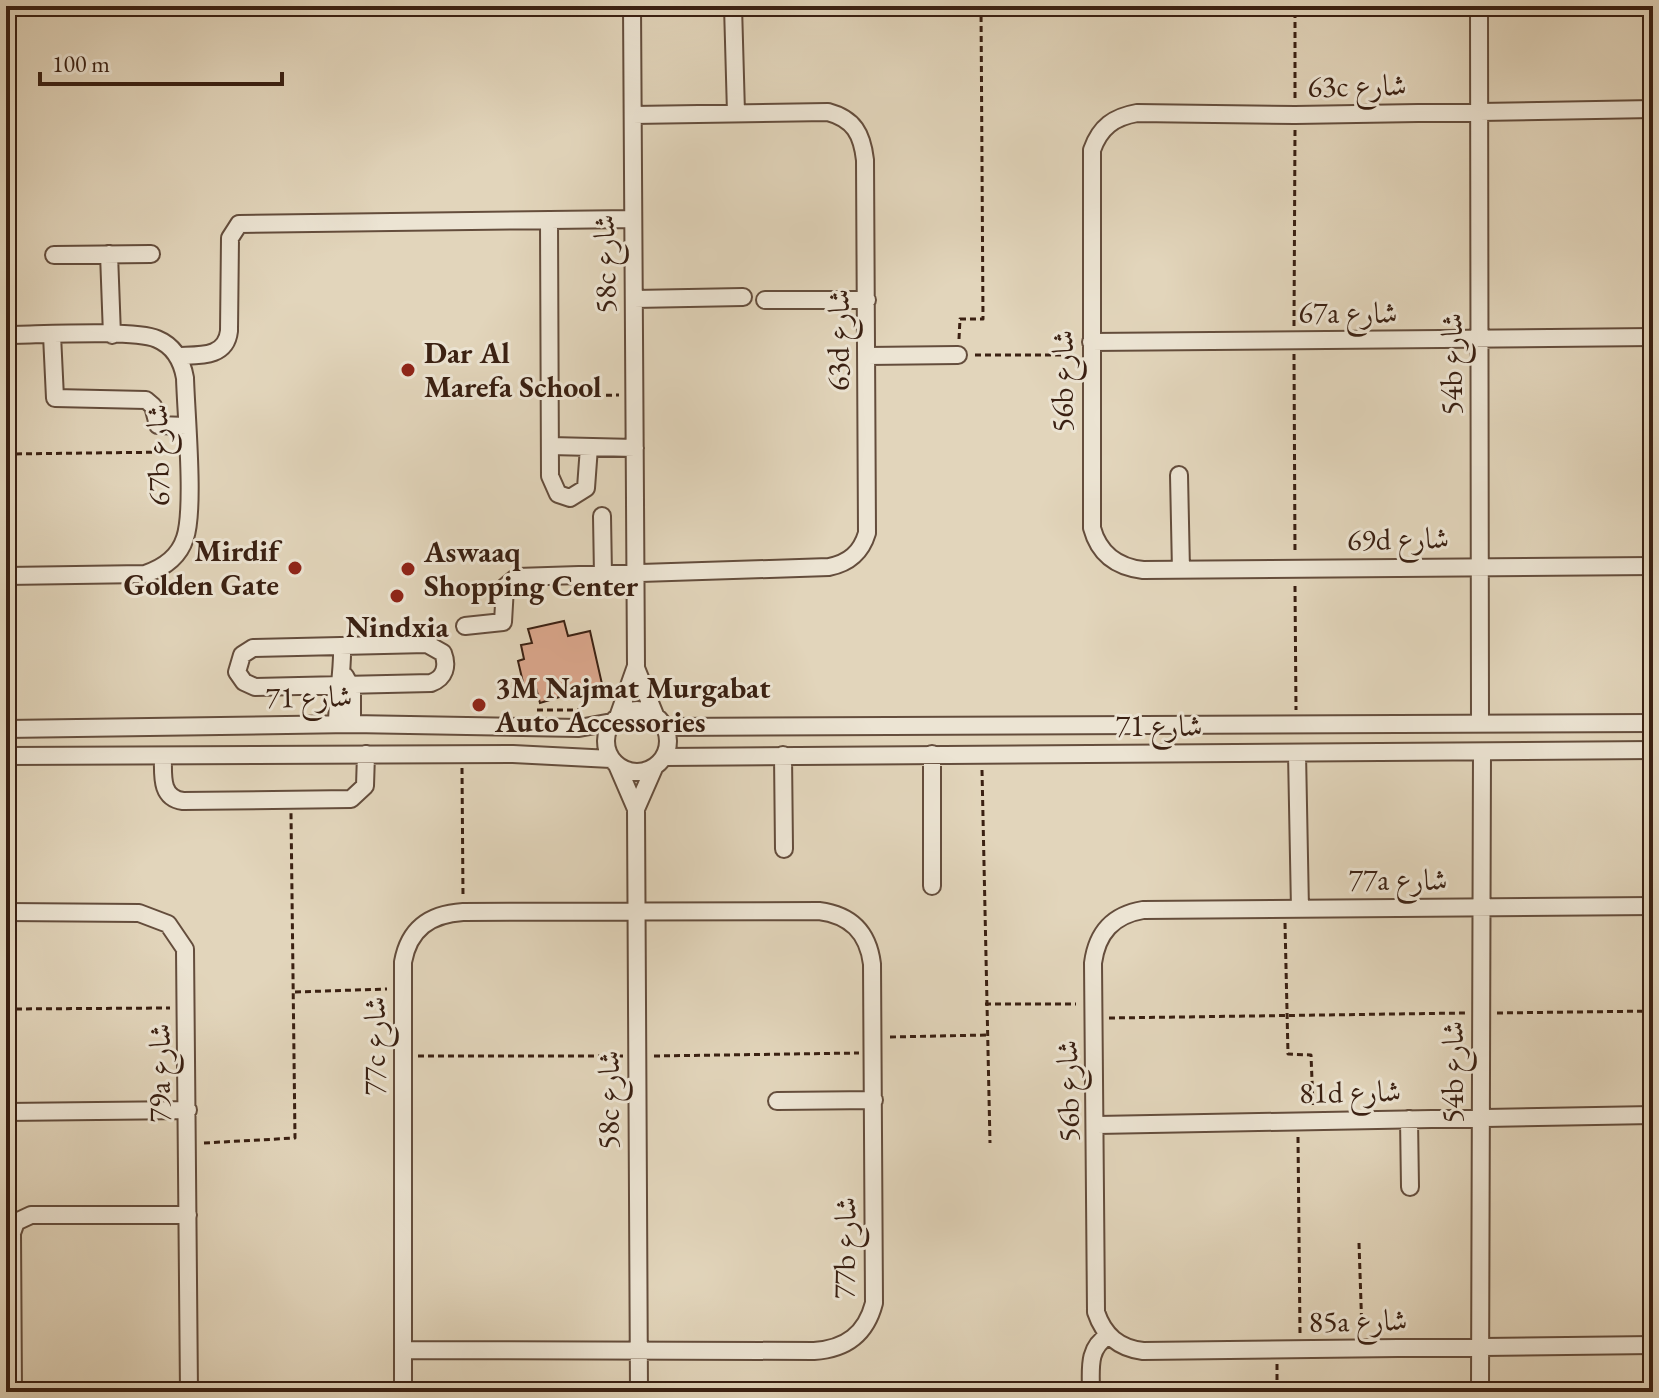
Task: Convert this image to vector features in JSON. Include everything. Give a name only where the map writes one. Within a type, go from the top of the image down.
[{"type":"street","name":"58c شارع","points":[[615,719],[636,666],[632,6]]},
{"type":"street","points":[[733,6],[736,113]]},
{"type":"street","name":"54b شارع","points":[[1479,6],[1480,722]]},
{"type":"street","name":"63c شارع","points":[[1091,162],[1092,150],[1103,128],[1125,115],[1653,109]]},
{"type":"street","name":"63d شارع","points":[[465,626],[503,622],[505,587],[513,578],[829,567],[849,560],[864,544],[868,522],[865,160],[856,128],[839,115],[828,112],[633,115]]},
{"type":"street","name":"56b شارع","points":[[1091,162],[1092,528],[1095,540],[1110,559],[1143,570]]},
{"type":"street","points":[[6,335],[148,335],[170,346],[178,356],[214,353],[226,345],[229,331],[230,238],[239,224],[633,219]]},
{"type":"street","points":[[549,220],[551,483],[558,494],[570,498],[586,488],[589,447]]},
{"type":"street","points":[[109,254],[112,335]]},
{"type":"street","points":[[54,255],[151,254]]},
{"type":"street","points":[[634,299],[743,297]]},
{"type":"street","points":[[765,300],[867,300]]},
{"type":"street","points":[[52,335],[55,398],[146,400],[153,406],[158,425],[186,426]]},
{"type":"street","name":"67a شارع","points":[[1091,348],[1294,341],[1653,337]]},
{"type":"street","points":[[867,356],[958,355]]},
{"type":"street","name":"67b شارع","points":[[6,576],[132,576],[158,570],[179,551],[185,539],[186,426],[185,378],[178,356]]},
{"type":"street","points":[[550,446],[635,448]]},
{"type":"street","points":[[1179,475],[1181,570]]},
{"type":"street","points":[[602,516],[603,575]]},
{"type":"street","name":"69d شارع","points":[[1143,570],[1653,566]]},
{"type":"street","points":[[427,644],[439,649],[445,659],[445,671],[431,683],[344,681],[255,687],[240,677],[237,666],[242,655],[253,648],[427,644]]},
{"type":"street","points":[[342,646],[345,724]]},
{"type":"street","name":"58c شارع","points":[[636,666],[660,721]]},
{"type":"street","points":[[640,710],[660,721],[669,742],[659,762],[631,772],[614,762],[606,744],[615,719],[640,710]]},
{"type":"street","name":"شارع 71","points":[[6,729],[345,724],[579,728],[615,719]]},
{"type":"street","name":"شارع 71","points":[[660,721],[1653,723]]},
{"type":"street","name":"شارع 71","points":[[659,762],[783,755],[1653,750]]},
{"type":"street","name":"54b شارع","points":[[1480,1392],[1482,752]]},
{"type":"street","points":[[1292,909],[1297,753]]},
{"type":"street","points":[[163,756],[165,788],[177,801],[291,800],[357,796],[365,786],[366,754]]},
{"type":"street","name":"شارع 71","points":[[6,756],[558,754],[614,762]]},
{"type":"street","points":[[932,754],[932,886]]},
{"type":"street","points":[[783,755],[784,849]]},
{"type":"street","name":"58c شارع","points":[[614,762],[636,809],[639,1392]]},
{"type":"street","name":"58c شارع","points":[[636,809],[659,762]]},
{"type":"street","name":"77a شارع","points":[[1143,910],[1653,906]]},
{"type":"street","name":"56b شارع","points":[[1108,1336],[1096,1312],[1095,1299],[1097,1125],[1093,963],[1100,937],[1118,918],[1143,910]]},
{"type":"street","name":"77c شارع","points":[[403,1392],[403,962],[412,935],[434,917],[463,912],[637,911]]},
{"type":"street","name":"77b شارع","points":[[403,1350],[828,1350],[842,1346],[864,1329],[874,1303],[874,1038],[870,950],[865,937],[845,918],[819,911],[637,911]]},
{"type":"street","name":"79a شارع","points":[[6,912],[139,913],[154,916],[168,924],[185,949],[188,1008],[189,1392]]},
{"type":"street","points":[[777,1101],[874,1100]]},
{"type":"street","points":[[6,1112],[188,1110]]},
{"type":"street","name":"81d شارع","points":[[1097,1125],[1653,1115]]},
{"type":"street","points":[[1409,1119],[1410,1187]]},
{"type":"street","points":[[13,1392],[12,1233],[16,1222],[31,1215],[188,1215]]},
{"type":"street","points":[[1091,1392],[1092,1355],[1098,1343],[1108,1336]]},
{"type":"street","name":"85a شارع","points":[[1108,1336],[1130,1349],[1143,1351],[1653,1345]]},
{"type":"path","points":[[981,6],[983,319],[960,319],[958,355],[1091,348]]},
{"type":"path","points":[[1295,6],[1296,724]]},
{"type":"path","points":[[550,407],[566,407],[566,396],[620,395],[620,402],[634,402]]},
{"type":"path","points":[[6,454],[186,451]]},
{"type":"path","points":[[537,726],[537,709],[591,710]]},
{"type":"path","points":[[462,754],[463,912]]},
{"type":"path","points":[[981,754],[990,1143]]},
{"type":"path","points":[[188,1144],[295,1138],[291,800]]},
{"type":"path","points":[[1292,909],[1288,1054],[1311,1055],[1306,1121],[1300,1349]]},
{"type":"path","points":[[293,992],[403,988]]},
{"type":"path","points":[[985,1004],[1077,1004],[1077,1018],[1653,1011]]},
{"type":"path","points":[[6,1009],[188,1008]]},
{"type":"path","points":[[874,1038],[986,1035]]},
{"type":"path","points":[[1359,1243],[1362,1349]]},
{"type":"path","points":[[1277,1350],[1277,1392]]},
{"type":"building","points":[[564,621],[568,636],[590,631],[602,684],[540,703],[536,688],[525,691],[518,661],[524,659],[521,645],[532,643],[528,629]]},
{"type":"place","name":"Dar Al Marefa School","points":[[408,370]]},
{"type":"place","name":"Mirdif Golden Gate","points":[[295,568]]},
{"type":"place","name":"Aswaaq Shopping Center","points":[[408,569]]},
{"type":"place","name":"Nindxia","points":[[397,596]]},
{"type":"place","name":"3M Najmat Murgabat Auto Accessories","points":[[479,705]]}]
